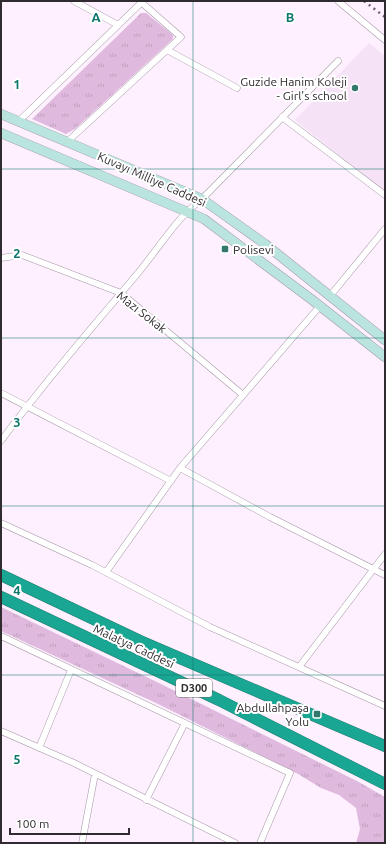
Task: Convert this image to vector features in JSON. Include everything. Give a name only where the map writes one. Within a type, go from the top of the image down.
[{"type":"highway","name":"Malatya Caddesi","points":[[1,575],[140,641],[385,746]]},
{"type":"highway","name":"Malatya Caddesi","points":[[1,596],[219,700],[385,784]]},
{"type":"main road","name":"Kuvayı Milliye Caddesi","points":[[1,114],[202,199],[265,244],[385,340]]},
{"type":"main road","name":"Kuvayı Milliye Caddesi","points":[[1,133],[204,219],[385,357]]},
{"type":"street","points":[[74,1],[118,25]]},
{"type":"street","points":[[338,1],[385,40]]},
{"type":"street","points":[[19,122],[142,2],[181,37],[67,142]]},
{"type":"street","points":[[167,50],[237,88]]},
{"type":"street","points":[[1,441],[27,405],[157,250],[186,211],[202,199],[338,61]]},
{"type":"street","points":[[282,117],[385,194]]},
{"type":"street","points":[[330,296],[385,229]]},
{"type":"street","name":"Mazı Sokak","points":[[1,258],[22,255],[121,292],[243,395]]},
{"type":"street","points":[[106,572],[180,468],[320,306]]},
{"type":"street","points":[[1,393],[27,405],[171,481]]},
{"type":"street","points":[[180,468],[270,517],[385,575]]},
{"type":"street","points":[[1,523],[106,572],[210,627],[385,706]]},
{"type":"street","points":[[299,667],[372,569],[385,554]]},
{"type":"street","points":[[1,636],[290,773],[260,843]]},
{"type":"street","points":[[39,748],[72,670]]},
{"type":"street","points":[[146,800],[185,723]]},
{"type":"street","points":[[1,731],[95,774],[235,843]]},
{"type":"street","points":[[82,843],[95,774]]},
{"type":"shaded area","name":"Guzide Hanim Koleji - Girl's school","points":[[369,43],[385,56],[385,192],[295,120]]},
{"type":"green space","points":[[141,13],[146,13],[173,35],[173,39],[75,129],[66,134],[32,119]]},
{"type":"green space","points":[[1,607],[159,683],[357,781],[385,797],[385,843],[356,843],[360,829],[356,808],[339,795],[321,788],[298,774],[156,703],[1,631]]},
{"type":"railway","points":[[364,1],[385,17]]},
{"type":"place","name":"Guzide Hanim Koleji - Girl's school","points":[[355,88]]},
{"type":"place","name":"Polisevi","points":[[225,249]]},
{"type":"place","name":"Abdullahpaşa Yolu","points":[[317,714]]}]
